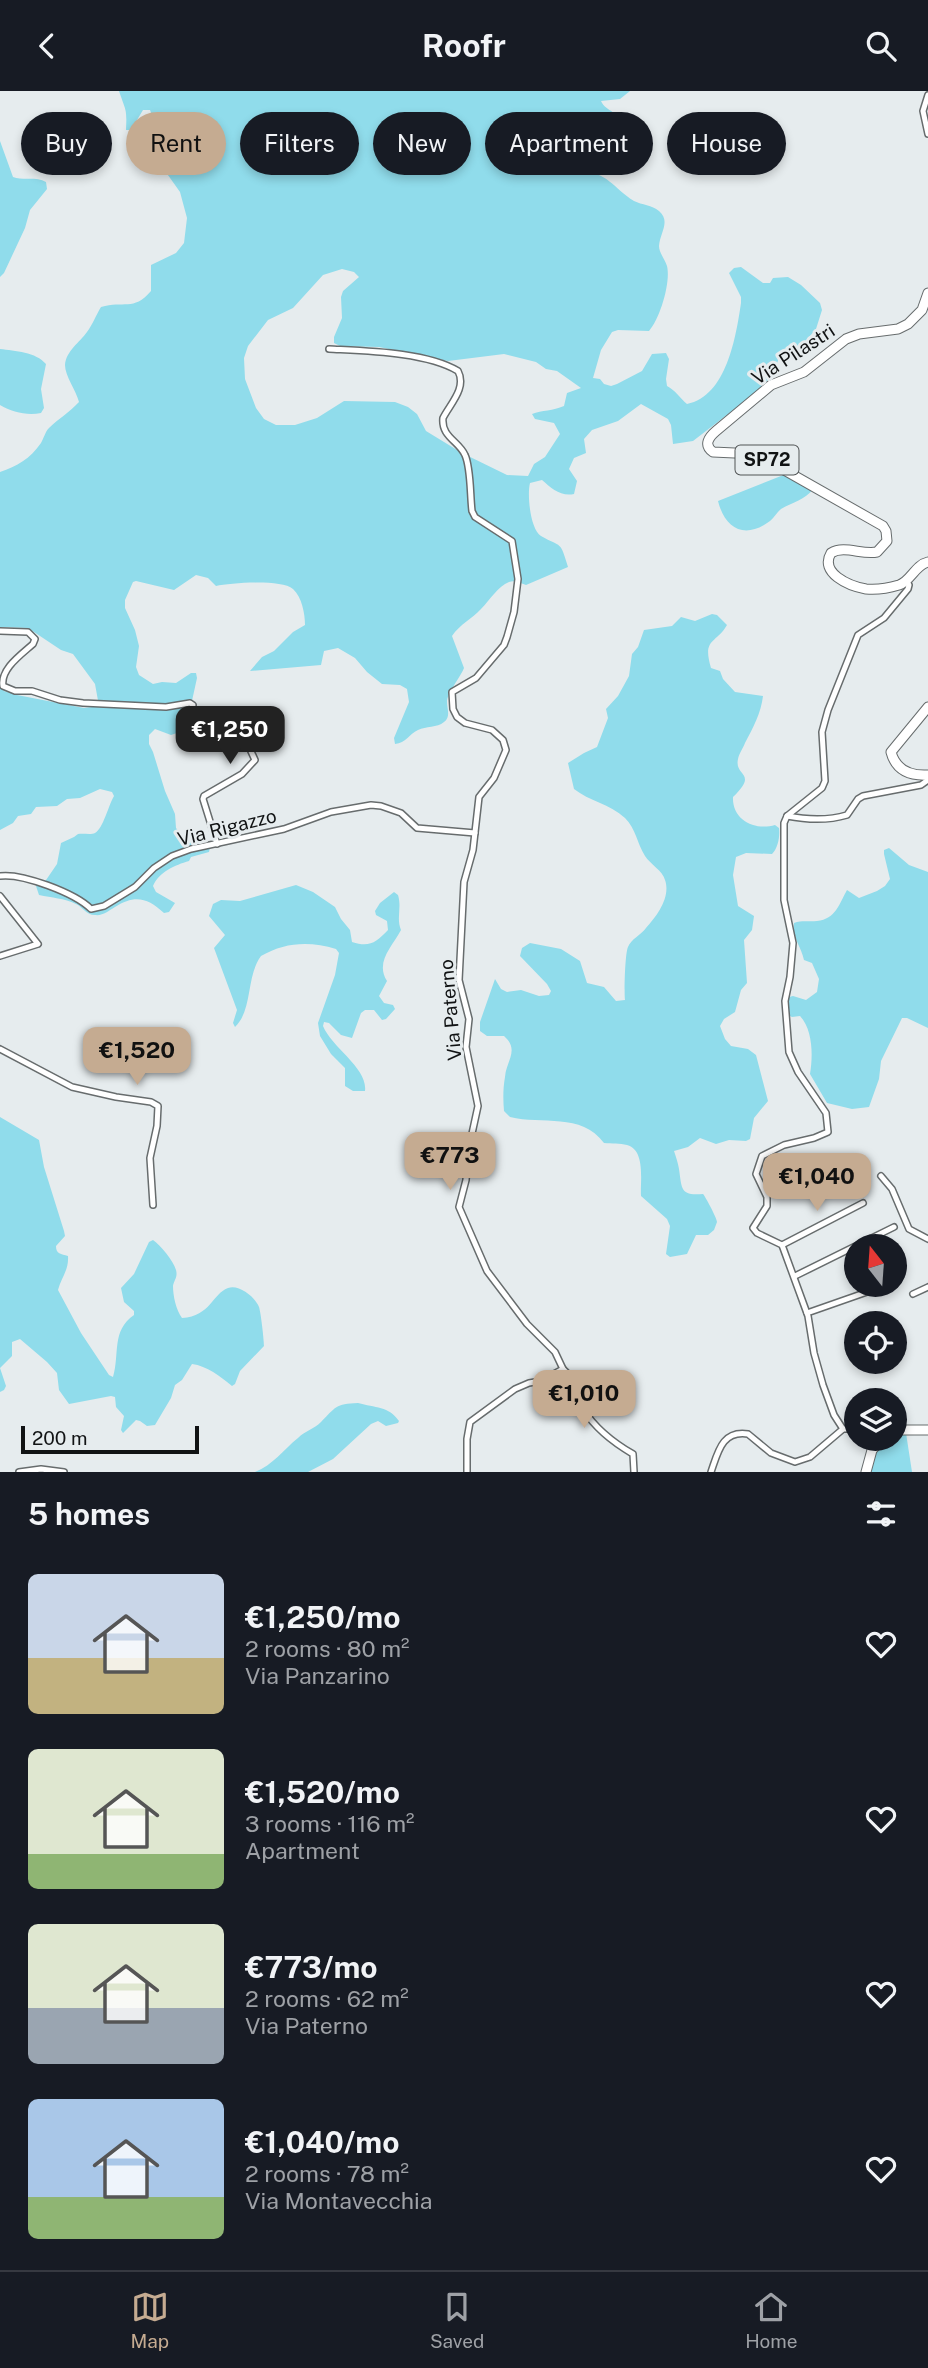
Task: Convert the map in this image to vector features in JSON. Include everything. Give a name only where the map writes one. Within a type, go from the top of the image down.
[{"type":"main road","name":"Via Pilastri","points":[[928,293],[922,310],[908,324],[898,329],[859,334],[846,339],[804,372],[771,385],[716,431],[708,443],[708,448],[713,452],[756,454],[883,526],[887,541],[877,552],[839,549],[831,553],[827,562],[833,574],[868,589],[895,586],[906,581],[923,563],[928,562]]},
{"type":"main road","points":[[928,707],[891,753],[893,759],[908,774],[928,778]]},
{"type":"main road","points":[[907,1431],[928,1430]]},
{"type":"main road","points":[[866,1472],[872,1451]]},
{"type":"street","points":[[928,95],[923,111],[928,134]]},
{"type":"street","name":"Via Paterno","points":[[329,349],[381,351],[428,359],[458,372],[461,386],[442,424],[449,438],[463,451],[467,459],[472,511],[475,517],[512,541],[518,579],[514,612],[504,645],[476,678],[452,692],[450,698],[457,717],[465,723],[492,730],[506,745],[499,771],[479,797],[473,850],[464,882],[459,980],[469,1019],[466,1047],[478,1106],[459,1207],[487,1271],[527,1324],[555,1352],[563,1369],[573,1378],[582,1407],[607,1436],[633,1454],[634,1472]]},
{"type":"street","points":[[711,1472],[722,1443],[731,1435],[740,1433],[753,1436],[771,1453],[795,1462],[810,1457],[843,1429],[834,1415],[818,1370],[807,1313],[782,1245],[757,1233],[753,1228],[767,1206],[767,1197],[757,1174],[762,1156],[784,1145],[828,1132],[826,1113],[798,1072],[789,1052],[785,1001],[793,943],[784,900],[784,823],[787,816],[822,789],[825,781],[822,732],[858,635],[884,618],[908,589],[906,581]]},
{"type":"street","points":[[0,631],[28,632],[35,639],[5,670],[1,679],[3,686],[15,691],[32,691],[60,700],[83,703],[166,707],[190,703],[193,705],[195,719],[249,747],[256,760],[250,768],[203,799],[217,844]]},
{"type":"street","points":[[787,816],[815,820],[838,818],[847,815],[863,796],[921,785],[928,778]]},
{"type":"street","name":"Via Rigazzo","points":[[0,876],[12,875],[49,887],[82,900],[91,909],[104,906],[135,887],[154,868],[172,856],[191,849],[284,829],[331,812],[371,805],[401,813],[417,828],[475,833]]},
{"type":"street","points":[[0,896],[38,944],[0,956]]},
{"type":"street","points":[[0,1049],[72,1087],[151,1102],[158,1106],[150,1159],[153,1205]]},
{"type":"street","points":[[881,1176],[892,1189],[909,1229],[928,1239]]},
{"type":"street","points":[[782,1245],[863,1203]]},
{"type":"street","points":[[795,1276],[894,1227]]},
{"type":"street","points":[[914,1293],[928,1287]]},
{"type":"street","points":[[807,1313],[853,1297]]},
{"type":"street","points":[[467,1472],[470,1422],[515,1389],[541,1381],[563,1369]]},
{"type":"street","points":[[19,1472],[41,1469],[64,1472]]},
{"type":"shaded area","points":[[119,91],[630,91],[620,99],[601,101],[612,112],[485,112],[485,175],[599,175],[634,201],[656,209],[664,219],[659,246],[668,273],[664,300],[657,318],[649,331],[612,332],[601,350],[593,378],[611,386],[617,384],[642,371],[652,354],[666,353],[669,359],[667,386],[687,404],[701,399],[720,377],[736,332],[741,297],[729,273],[734,268],[741,267],[763,283],[770,283],[773,278],[788,277],[820,303],[822,310],[816,329],[803,344],[780,355],[773,375],[754,394],[693,441],[673,444],[668,419],[641,404],[618,421],[592,430],[584,439],[586,453],[574,458],[569,469],[577,481],[574,494],[561,493],[542,480],[530,483],[529,503],[534,526],[541,536],[559,546],[568,567],[526,585],[513,581],[505,584],[459,628],[452,636],[464,668],[448,698],[447,718],[438,725],[418,730],[399,743],[395,744],[394,738],[409,702],[407,689],[400,685],[382,684],[355,658],[338,648],[324,651],[321,665],[250,671],[262,657],[274,651],[293,632],[305,625],[299,596],[293,589],[267,583],[216,586],[208,578],[196,575],[174,590],[133,582],[125,600],[125,608],[139,646],[136,667],[139,675],[153,684],[176,683],[191,673],[196,673],[188,719],[183,731],[171,735],[155,729],[149,735],[149,744],[175,814],[176,828],[188,843],[200,842],[210,847],[209,852],[191,857],[189,861],[168,870],[156,881],[153,886],[156,892],[175,903],[169,912],[164,913],[147,901],[135,899],[98,915],[89,914],[71,902],[39,895],[36,886],[44,883],[57,864],[61,843],[78,834],[93,834],[98,831],[114,796],[112,792],[100,789],[80,798],[67,799],[57,806],[36,807],[31,814],[18,816],[13,823],[0,830],[0,684],[4,691],[17,695],[84,708],[99,706],[95,684],[73,654],[61,650],[28,628],[0,627],[0,472],[28,458],[41,443],[46,431],[79,402],[67,374],[66,360],[89,329],[101,307],[133,303],[145,297],[151,291],[151,265],[176,253],[184,243],[187,218],[180,192],[168,175],[226,175],[226,112],[143,110],[126,114]],"holes":[[[342,269],[354,272],[359,277],[343,291],[342,318],[334,343],[340,346],[379,347],[448,361],[504,354],[536,362],[546,369],[557,371],[581,388],[567,393],[564,406],[532,414],[535,419],[554,423],[560,434],[545,457],[534,464],[528,476],[507,475],[462,453],[426,431],[417,414],[395,402],[344,401],[317,418],[295,425],[276,425],[264,419],[256,408],[245,379],[244,358],[248,346],[268,320],[293,308],[323,275]]]},
{"type":"shaded area","points":[[0,141],[13,177],[42,180],[46,182],[47,189],[30,210],[25,228],[0,277]]},
{"type":"shaded area","points":[[0,349],[19,351],[46,364],[41,389],[44,408],[41,413],[20,413],[0,405]]},
{"type":"shaded area","points":[[786,474],[813,489],[803,498],[781,509],[761,527],[744,530],[731,525],[721,511],[718,501]]},
{"type":"shaded area","points":[[712,614],[717,615],[727,625],[709,646],[711,668],[720,671],[723,679],[735,692],[763,696],[756,720],[739,757],[739,769],[745,779],[741,789],[733,797],[736,812],[753,825],[775,825],[779,828],[778,842],[772,854],[746,853],[736,857],[733,875],[738,906],[754,916],[752,930],[744,940],[747,983],[741,990],[735,1012],[724,1019],[720,1026],[731,1046],[748,1049],[756,1055],[768,1101],[754,1118],[750,1139],[716,1144],[700,1138],[688,1147],[674,1151],[684,1190],[690,1194],[703,1194],[717,1222],[708,1235],[696,1235],[687,1254],[670,1257],[666,1254],[670,1226],[667,1219],[641,1196],[640,1160],[633,1148],[624,1144],[604,1143],[595,1133],[573,1123],[510,1117],[504,1111],[503,1094],[511,1046],[504,1036],[487,1036],[480,1031],[480,1022],[495,979],[501,989],[507,992],[521,990],[539,996],[549,995],[551,991],[547,984],[520,956],[522,948],[530,943],[561,949],[580,961],[587,983],[604,987],[616,1001],[625,1000],[628,947],[662,906],[666,893],[665,880],[645,856],[625,818],[574,789],[568,763],[597,747],[608,718],[606,709],[618,696],[629,676],[632,654],[638,647],[644,630],[672,626],[681,617],[695,621]]},
{"type":"shaded area","points":[[889,848],[909,865],[928,872],[928,1028],[902,1018],[881,1061],[879,1079],[869,1107],[852,1109],[827,1103],[810,1074],[812,1051],[807,1028],[800,1016],[788,1015],[789,997],[806,1000],[817,992],[819,979],[812,963],[804,960],[795,938],[794,923],[829,917],[847,890],[859,898],[885,886],[890,879],[884,850]]},
{"type":"shaded area","points":[[296,885],[313,892],[335,907],[350,930],[352,942],[364,944],[376,941],[388,930],[387,921],[376,915],[375,911],[380,903],[394,892],[398,895],[401,930],[384,961],[387,981],[379,996],[384,1003],[393,1005],[395,1009],[382,1020],[374,1010],[365,1010],[361,1013],[352,1038],[341,1035],[329,1023],[324,1022],[323,1026],[361,1074],[365,1091],[353,1091],[345,1086],[345,1068],[331,1054],[320,1036],[318,1023],[335,975],[339,953],[336,949],[298,944],[261,956],[253,973],[245,1012],[235,1027],[233,1023],[237,1010],[214,948],[225,935],[209,916],[213,904],[221,900],[240,901]]},
{"type":"shaded area","points":[[0,1117],[39,1140],[44,1167],[65,1236],[56,1249],[68,1256],[58,1290],[81,1333],[109,1375],[113,1377],[122,1328],[134,1315],[134,1311],[124,1302],[121,1288],[134,1274],[149,1242],[153,1240],[166,1253],[176,1270],[174,1294],[182,1318],[199,1313],[223,1291],[232,1287],[242,1290],[257,1303],[264,1346],[240,1371],[235,1384],[232,1386],[208,1369],[192,1364],[182,1380],[175,1385],[171,1398],[155,1425],[147,1426],[136,1420],[123,1433],[121,1430],[124,1416],[116,1407],[115,1397],[69,1404],[59,1390],[57,1373],[20,1339],[12,1342],[12,1356],[0,1368]]},
{"type":"shaded area","points":[[0,1368],[6,1386],[0,1392]]},
{"type":"shaded area","points":[[358,1403],[386,1410],[399,1421],[386,1426],[378,1421],[371,1424],[333,1459],[308,1472],[255,1472],[273,1461],[337,1407]]},
{"type":"shaded area","points":[[907,1440],[912,1472],[870,1472],[878,1451],[907,1451]]}]
